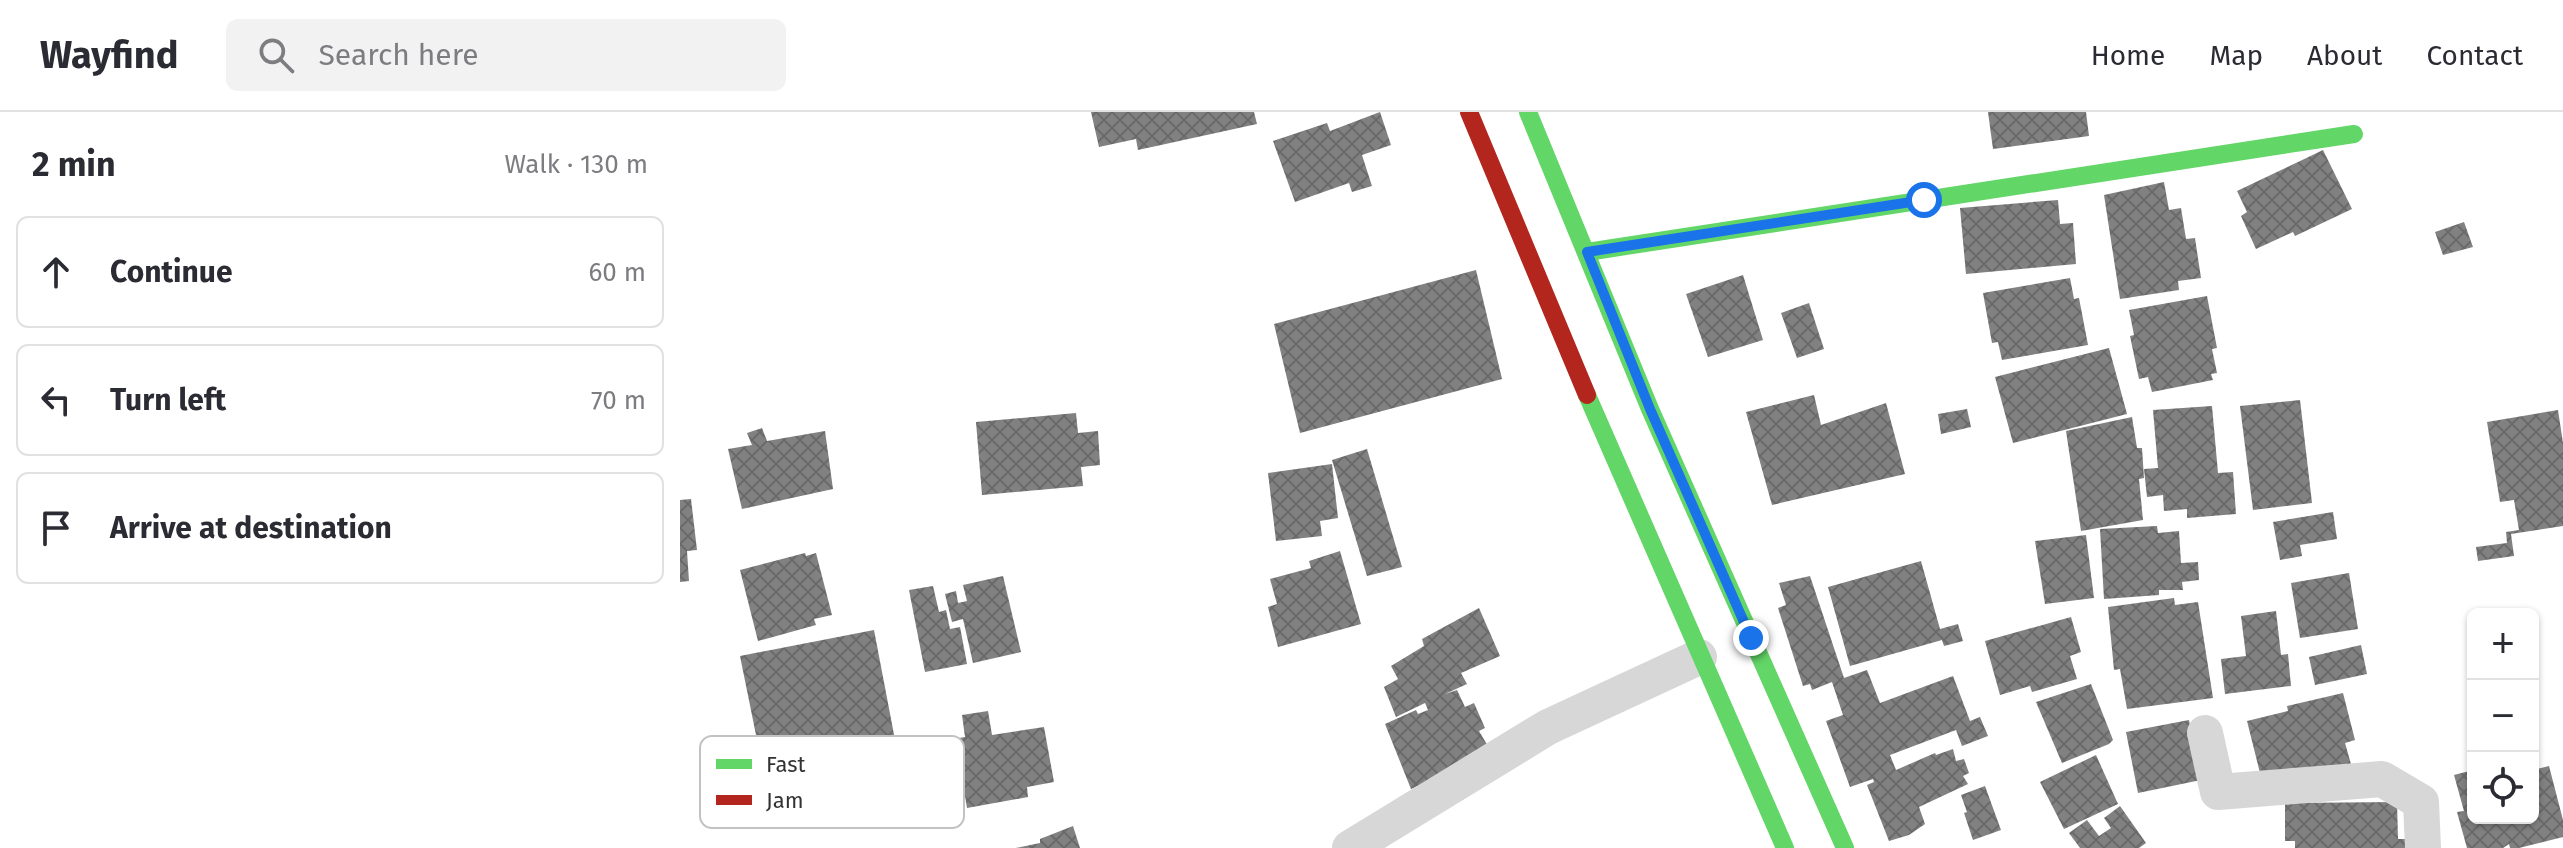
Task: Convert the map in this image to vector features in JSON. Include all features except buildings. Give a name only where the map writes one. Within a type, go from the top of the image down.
[{"type":"main road","points":[[1469,112],[1601,430],[1785,848]]},
{"type":"main road","points":[[1528,112],[1656,423],[1845,848]]},
{"type":"main road","points":[[1587,252],[2354,134]]},
{"type":"street","points":[[1350,848],[1548,727],[1699,657]]},
{"type":"street","points":[[2205,733],[2218,792],[2382,779],[2421,802],[2423,848]]},
{"type":"traffic: fast","points":[[1528,112],[1650,409],[1845,848]]},
{"type":"traffic: fast","points":[[1587,252],[2354,134]]},
{"type":"traffic: fast","points":[[1587,395],[1785,848]]},
{"type":"traffic: jam","points":[[1469,112],[1587,395]]},
{"type":"route","points":[[1751,638],[1650,409],[1587,252],[1924,200]]}]
